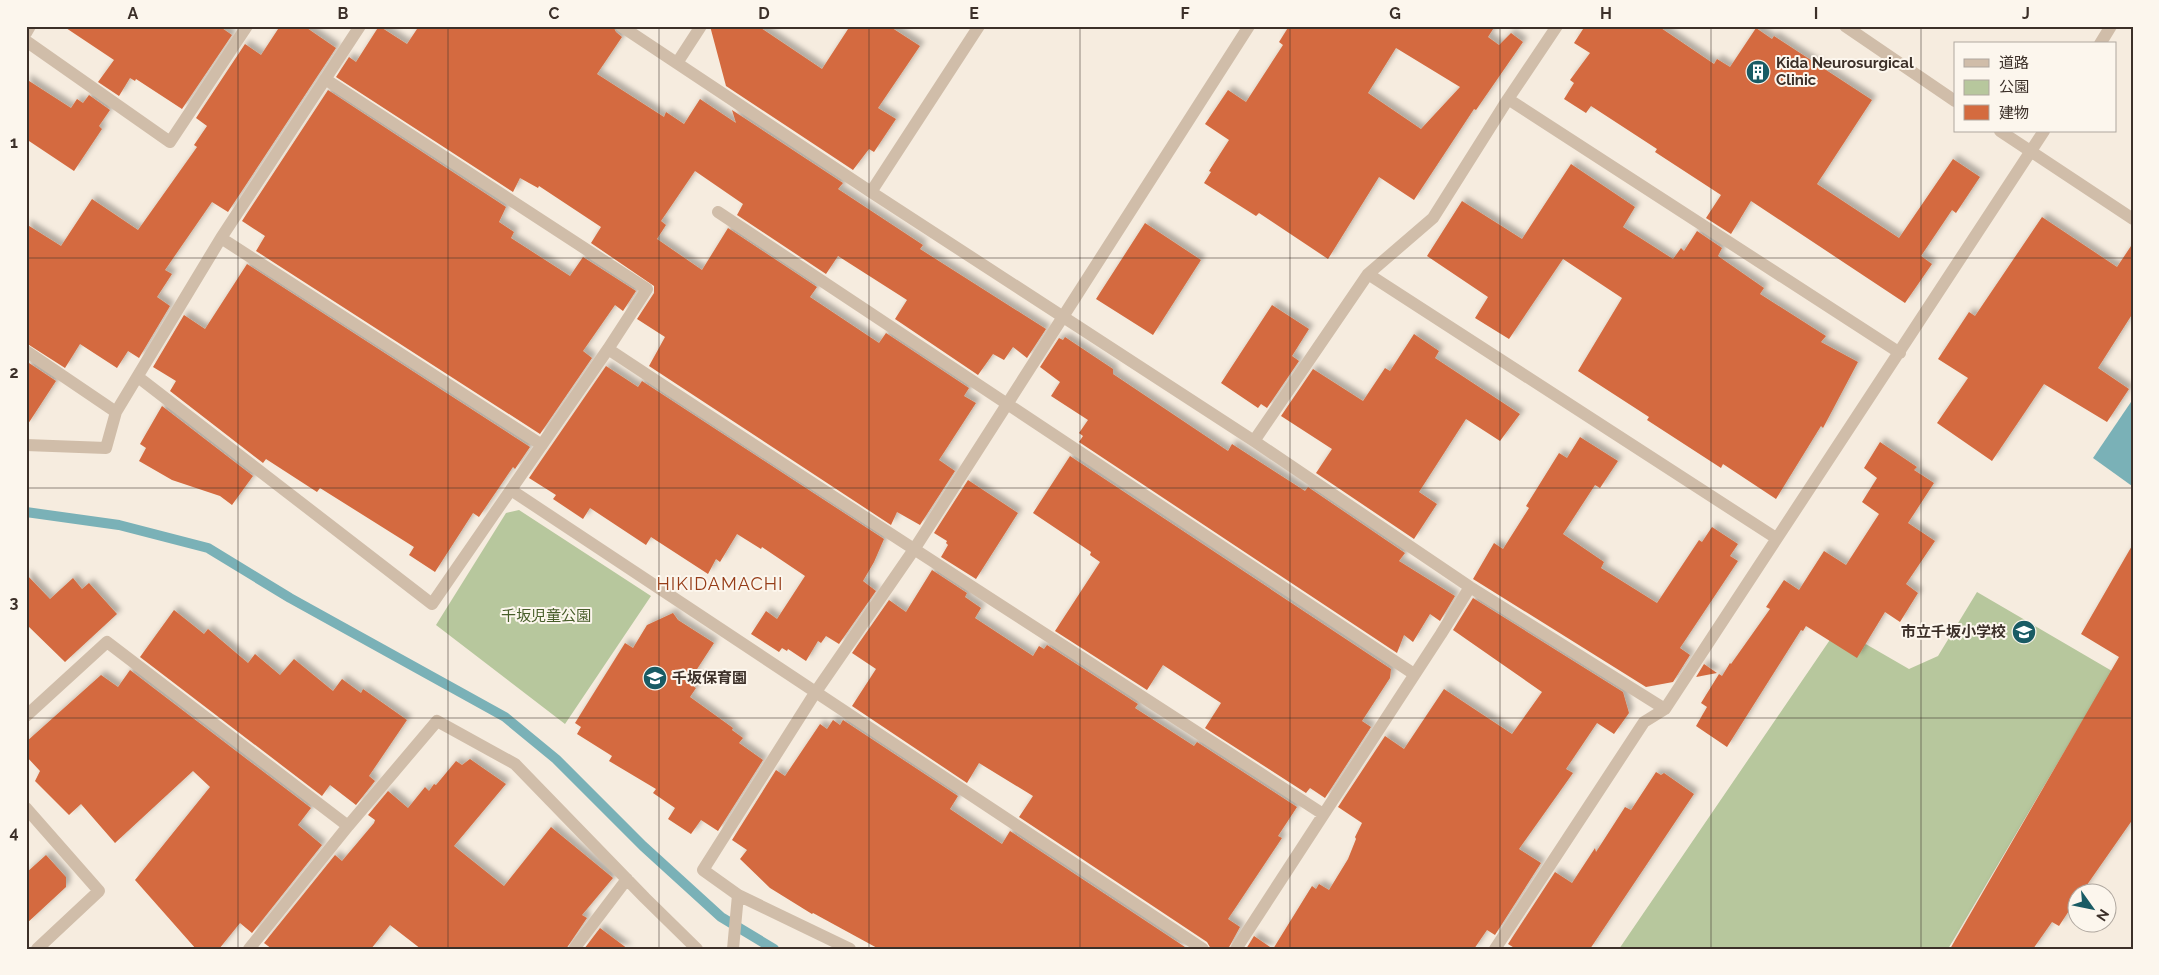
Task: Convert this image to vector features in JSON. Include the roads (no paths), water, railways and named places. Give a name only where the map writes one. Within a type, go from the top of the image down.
[{"type":"street","points":[[26,32],[30,26]]},
{"type":"street","points":[[26,41],[170,142],[247,26]]},
{"type":"street","points":[[26,445],[106,448],[116,412],[221,238],[360,26]]},
{"type":"street","points":[[621,26],[871,192],[1063,315],[1470,586],[1665,709]]},
{"type":"street","points":[[677,63],[701,26]]},
{"type":"street","points":[[871,192],[979,26]]},
{"type":"street","points":[[850,949],[738,895],[702,870],[815,693],[915,548],[1249,26]]},
{"type":"street","points":[[1254,441],[1368,274],[1433,218],[1508,99],[1557,26]]},
{"type":"street","points":[[1845,26],[1954,100]]},
{"type":"street","points":[[2101,42],[2111,26]]},
{"type":"street","points":[[138,377],[432,604],[608,349],[647,289],[325,79]]},
{"type":"street","points":[[1508,99],[1900,353]]},
{"type":"street","points":[[2001,132],[2133,218]]},
{"type":"street","points":[[1496,949],[1644,722],[1665,709],[2043,132]]},
{"type":"street","points":[[718,212],[1414,674]]},
{"type":"street","points":[[221,238],[542,445]]},
{"type":"street","points":[[1368,274],[1776,538]]},
{"type":"street","points":[[608,349],[840,502],[915,548],[1323,814]]},
{"type":"street","points":[[26,351],[116,412]]},
{"type":"street","points":[[511,490],[1203,949]]},
{"type":"street","points":[[1236,949],[1441,634],[1470,586]]},
{"type":"street","points":[[26,716],[107,642],[348,826]]},
{"type":"street","points":[[249,949],[348,826],[437,721],[515,764],[697,949]]},
{"type":"street","points":[[26,808],[99,891],[37,949]]},
{"type":"street","points":[[574,949],[627,879]]},
{"type":"street","points":[[733,949],[738,895]]},
{"type":"water","points":[[2133,399],[2133,484],[2132,486],[2093,458]]},
{"type":"waterway","points":[[26,512],[119,525],[208,548],[290,598],[505,717],[556,759],[643,846],[721,917],[774,949]]},
{"type":"place","name":"Kida Neurosurgical Clinic","points":[[1758,72]]},
{"type":"place","name":"市立千坂小学校","points":[[2024,632]]},
{"type":"place","name":"千坂保育園","points":[[655,678]]},
{"type":"district","name":"HIKIDAMACHI","points":[[720,583]]},
{"type":"park label","name":"千坂児童公園","points":[[546,616]]}]
